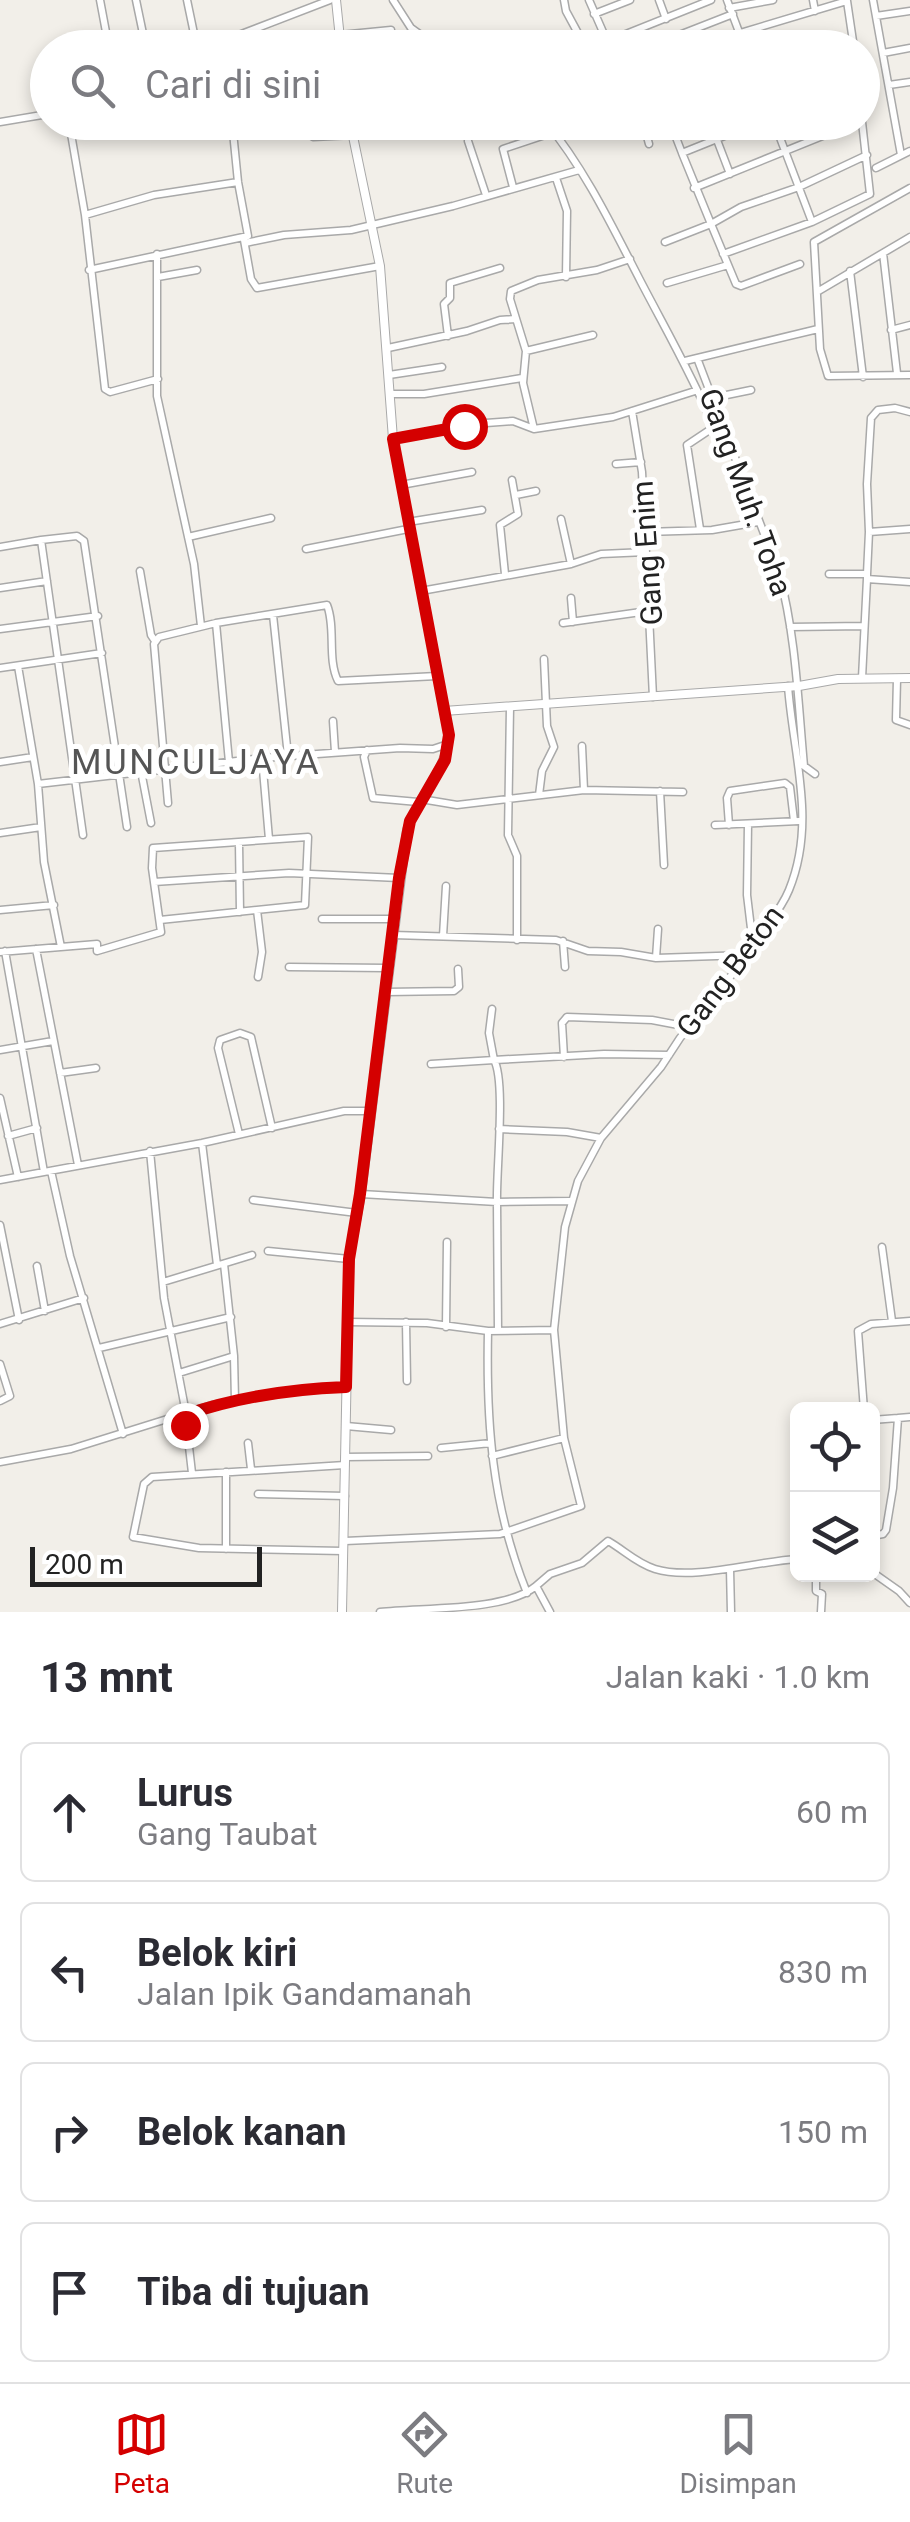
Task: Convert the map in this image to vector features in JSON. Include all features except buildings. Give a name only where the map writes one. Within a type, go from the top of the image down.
[{"type":"street","points":[[100,0],[106,30]]},
{"type":"street","points":[[136,0],[142,30]]},
{"type":"street","points":[[187,0],[193,30]]},
{"type":"street","points":[[256,30],[333,0],[339,30]]},
{"type":"street","points":[[394,0],[414,30]]},
{"type":"street","points":[[564,0],[578,30]]},
{"type":"street","points":[[589,0],[601,30]]},
{"type":"street","points":[[594,14],[630,0]]},
{"type":"street","points":[[659,0],[666,19]]},
{"type":"street","points":[[641,30],[712,0]]},
{"type":"street","points":[[683,30],[730,7],[772,0]]},
{"type":"street","points":[[813,0],[815,11]]},
{"type":"street","points":[[873,0],[879,30]]},
{"type":"street","points":[[750,30],[847,1],[851,30]]},
{"type":"street","points":[[876,16],[910,11]]},
{"type":"street","points":[[880,37],[901,156]]},
{"type":"street","points":[[883,53],[910,48]]},
{"type":"street","points":[[888,85],[910,82]]},
{"type":"street","points":[[0,122],[30,117]]},
{"type":"street","points":[[72,140],[85,216],[104,389],[110,392],[158,379]]},
{"type":"street","points":[[234,140],[248,234],[245,241],[257,288],[380,266]]},
{"type":"street","points":[[342,1612],[349,1259],[408,830],[445,760],[448,744],[393,439],[380,266],[354,140]]},
{"type":"street","points":[[512,188],[503,149],[530,140]]},
{"type":"street","points":[[559,140],[691,359],[695,391],[714,427],[688,445],[700,528]]},
{"type":"street","points":[[648,140],[649,144]]},
{"type":"street","points":[[677,140],[736,284],[745,286],[800,264]]},
{"type":"street","points":[[682,153],[718,140],[730,174]]},
{"type":"street","points":[[781,140],[812,222]]},
{"type":"street","points":[[694,188],[814,140]]},
{"type":"street","points":[[723,254],[812,222],[868,196],[863,140]]},
{"type":"street","points":[[468,141],[486,195]]},
{"type":"street","points":[[876,168],[910,150]]},
{"type":"street","points":[[664,242],[867,155]]},
{"type":"street","points":[[89,270],[156,254],[370,225],[578,170]]},
{"type":"street","points":[[556,178],[567,210],[566,277]]},
{"type":"street","points":[[85,216],[154,195],[238,182]]},
{"type":"street","points":[[910,188],[815,240],[818,329],[828,376],[910,375]]},
{"type":"street","points":[[817,292],[910,237]]},
{"type":"street","points":[[883,253],[897,373]]},
{"type":"street","points":[[156,254],[158,396],[188,537],[201,626]]},
{"type":"street","points":[[534,429],[522,378],[526,351],[511,291],[538,280],[566,277],[630,259]]},
{"type":"street","points":[[667,283],[728,264]]},
{"type":"street","points":[[448,336],[444,304],[450,298],[450,283],[500,268]]},
{"type":"street","points":[[158,278],[197,270]]},
{"type":"street","points":[[850,272],[862,378]]},
{"type":"street","points":[[388,348],[516,319]]},
{"type":"street","points":[[891,330],[910,325]]},
{"type":"street","points":[[691,359],[818,329]]},
{"type":"street","points":[[526,351],[593,335]]},
{"type":"street","name":"Gang Muh. Toha","points":[[691,359],[724,420],[752,522],[779,572],[799,686],[804,766],[815,774]]},
{"type":"street","points":[[389,375],[442,367]]},
{"type":"street","points":[[390,394],[424,394],[522,378]]},
{"type":"street","points":[[712,398],[750,390]]},
{"type":"street","points":[[393,439],[506,422],[520,422],[534,429],[632,411],[695,391]]},
{"type":"street","points":[[862,678],[869,532],[866,484],[872,418],[878,410],[910,412]]},
{"type":"street","name":"Gang Enim","points":[[632,411],[641,462],[653,697]]},
{"type":"street","points":[[616,464],[641,462]]},
{"type":"street","points":[[401,485],[472,472]]},
{"type":"street","points":[[505,574],[500,526],[516,517],[512,480]]},
{"type":"street","points":[[516,495],[536,491]]},
{"type":"street","points":[[306,549],[482,510]]},
{"type":"street","points":[[188,537],[271,518]]},
{"type":"street","points":[[562,519],[571,564]]},
{"type":"street","points":[[645,532],[752,522]]},
{"type":"street","points":[[869,532],[910,528]]},
{"type":"street","points":[[0,548],[41,540],[84,538],[127,827]]},
{"type":"street","points":[[41,540],[84,835]]},
{"type":"street","points":[[420,592],[571,564],[600,554],[646,552]]},
{"type":"street","points":[[140,571],[155,641],[168,803]]},
{"type":"street","points":[[829,574],[910,582]]},
{"type":"street","points":[[0,588],[47,581]]},
{"type":"street","points":[[571,598],[574,622]]},
{"type":"street","points":[[155,641],[201,626],[328,606],[334,675],[338,682],[437,676]]},
{"type":"street","points":[[563,623],[648,611]]},
{"type":"street","points":[[274,615],[288,756]]},
{"type":"street","points":[[0,629],[98,616]]},
{"type":"street","points":[[216,623],[230,762]]},
{"type":"street","points":[[790,627],[864,626]]},
{"type":"street","points":[[0,668],[102,653]]},
{"type":"street","points":[[539,794],[542,771],[554,746],[546,704],[544,659]]},
{"type":"street","points":[[18,666],[61,946]]},
{"type":"street","points":[[444,710],[799,686],[862,678],[910,678]]},
{"type":"street","points":[[897,679],[896,720],[910,724]]},
{"type":"street","name":"Gang Beton","points":[[504,1533],[581,1506],[564,1438],[554,1330],[570,1200],[601,1138],[748,955],[788,892],[800,852],[802,783],[788,686]]},
{"type":"street","points":[[510,707],[508,835],[518,868],[517,940]]},
{"type":"street","points":[[333,721],[335,752]]},
{"type":"street","points":[[38,784],[262,758],[448,744]]},
{"type":"street","points":[[582,746],[584,790]]},
{"type":"street","points":[[367,750],[364,756],[372,798],[457,805],[584,790],[684,792]]},
{"type":"street","points":[[0,762],[32,756]]},
{"type":"street","points":[[262,758],[270,839]]},
{"type":"street","points":[[140,770],[151,824]]},
{"type":"street","points":[[715,825],[728,825],[799,821],[790,786],[782,783],[730,791],[728,825]]},
{"type":"street","points":[[660,791],[664,866]]},
{"type":"street","points":[[748,824],[747,894],[753,944]]},
{"type":"street","points":[[0,833],[41,827]]},
{"type":"street","points":[[124,1434],[48,1172],[2,951],[96,944],[98,951],[161,932],[153,848],[308,837],[305,904],[160,920]]},
{"type":"street","points":[[239,842],[240,912]]},
{"type":"street","points":[[154,882],[239,875],[399,878]]},
{"type":"street","points":[[443,936],[446,886]]},
{"type":"street","points":[[0,910],[54,905]]},
{"type":"street","points":[[257,910],[262,952],[258,977]]},
{"type":"street","points":[[322,919],[394,920]]},
{"type":"street","points":[[656,958],[658,929]]},
{"type":"street","points":[[392,935],[563,940],[588,951],[656,958],[748,955]]},
{"type":"street","points":[[563,940],[565,967]]},
{"type":"street","points":[[36,949],[78,1165]]},
{"type":"street","points":[[290,967],[387,968]]},
{"type":"street","points":[[384,992],[454,992],[458,969]]},
{"type":"street","points":[[492,1010],[490,1033],[498,1068],[498,1330]]},
{"type":"street","points":[[564,1057],[562,1023],[567,1017],[652,1020],[690,1027]]},
{"type":"street","points":[[238,1134],[218,1048],[220,1040],[240,1033],[252,1038],[272,1128]]},
{"type":"street","points":[[0,1050],[52,1041]]},
{"type":"street","points":[[431,1064],[604,1054],[669,1056]]},
{"type":"street","points":[[60,1072],[96,1068]]},
{"type":"street","points":[[0,1098],[18,1177]]},
{"type":"street","points":[[0,1180],[344,1111],[370,1111]]},
{"type":"street","points":[[8,1136],[37,1128]]},
{"type":"street","points":[[498,1129],[573,1132],[601,1138]]},
{"type":"street","points":[[202,1142],[230,1317],[235,1401]]},
{"type":"street","points":[[150,1150],[163,1282],[192,1473]]},
{"type":"street","points":[[360,1194],[497,1202],[570,1200]]},
{"type":"street","points":[[254,1200],[357,1213]]},
{"type":"street","points":[[0,1225],[19,1320]]},
{"type":"street","points":[[446,1242],[446,1327]]},
{"type":"street","points":[[882,1248],[892,1321]]},
{"type":"street","points":[[268,1252],[349,1259]]},
{"type":"street","points":[[163,1282],[252,1255]]},
{"type":"street","points":[[37,1266],[46,1311]]},
{"type":"street","points":[[0,1324],[84,1298]]},
{"type":"street","points":[[99,1348],[230,1317]]},
{"type":"street","points":[[863,1402],[858,1330],[863,1326],[910,1321]]},
{"type":"street","points":[[347,1322],[406,1322],[488,1331],[554,1330]]},
{"type":"street","points":[[406,1322],[407,1381]]},
{"type":"street","points":[[488,1331],[492,1473],[504,1533],[526,1593]]},
{"type":"street","points":[[179,1373],[234,1356]]},
{"type":"street","points":[[0,1364],[10,1396],[0,1401]]},
{"type":"street","points":[[0,1462],[64,1450],[235,1401],[306,1389],[346,1387]]},
{"type":"street","points":[[880,1419],[910,1417]]},
{"type":"street","points":[[880,1533],[886,1530],[893,1488],[898,1418]]},
{"type":"street","points":[[346,1426],[390,1430]]},
{"type":"street","points":[[492,1456],[564,1438]]},
{"type":"street","points":[[248,1442],[251,1469]]},
{"type":"street","points":[[441,1448],[491,1443]]},
{"type":"street","points":[[428,1456],[152,1476],[146,1481],[133,1538],[226,1550],[344,1546],[504,1533]]},
{"type":"street","points":[[226,1472],[226,1550]]},
{"type":"street","points":[[258,1494],[345,1496]]},
{"type":"street","points":[[380,1612],[477,1604],[526,1593],[546,1576],[582,1562],[608,1541],[632,1560],[662,1571],[730,1574],[790,1562]]},
{"type":"street","points":[[730,1574],[731,1612]]},
{"type":"street","points":[[880,1578],[910,1603]]},
{"type":"street","points":[[816,1582],[816,1590],[822,1594],[821,1612]]},
{"type":"street","points":[[536,1586],[550,1612]]},
{"type":"district","name":"MUNCULJAYA","points":[[196,762]]},
{"type":"route","points":[[185,1425],[185,1415],[212,1405],[306,1389],[346,1387],[349,1259],[399,878],[410,821],[445,760],[449,735],[393,439],[464,426]]}]
